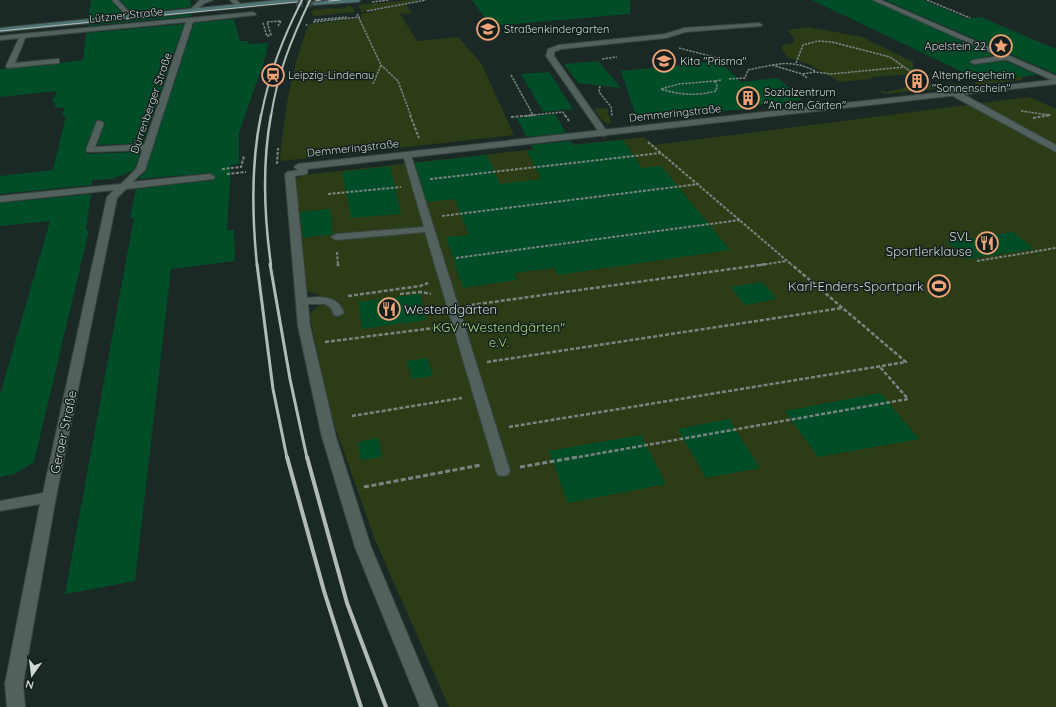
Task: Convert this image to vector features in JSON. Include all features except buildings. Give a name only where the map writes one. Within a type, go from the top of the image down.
[{"type":"main road","points":[[314,3],[358,0]]},
{"type":"main road","name":"Lützner Straße","points":[[0,30],[193,10],[297,2]]},
{"type":"main road","points":[[0,34],[297,2]]},
{"type":"street","points":[[115,0],[130,16]]},
{"type":"street","points":[[193,10],[203,1],[210,0]]},
{"type":"street","points":[[233,0],[239,6]]},
{"type":"street","points":[[876,0],[1056,79]]},
{"type":"street","name":"Lützner Straße","points":[[0,38],[253,14]]},
{"type":"street","name":"Dürrenberger Straße","points":[[123,186],[140,170],[190,20]]},
{"type":"street","points":[[604,133],[550,56],[551,51],[559,47],[659,36],[688,30],[759,25]]},
{"type":"street","points":[[23,36],[10,66],[56,61]]},
{"type":"street","points":[[974,62],[1006,56]]},
{"type":"street","name":"Demmeringstraße","points":[[302,302],[290,174],[304,172],[301,166],[1056,82]]},
{"type":"street","points":[[956,94],[1056,149]]},
{"type":"street","points":[[100,123],[90,150],[148,147]]},
{"type":"street","points":[[407,155],[501,466]]},
{"type":"street","points":[[0,199],[210,176]]},
{"type":"street","name":"Geraer Straße","points":[[16,707],[14,684],[49,497],[112,197],[123,186]]},
{"type":"street","points":[[336,237],[430,230]]},
{"type":"street","points":[[338,313],[337,306],[334,303],[320,299],[302,302],[304,326],[329,437],[363,547],[429,707]]},
{"type":"street","points":[[0,506],[49,497]]},
{"type":"path","points":[[384,1],[389,0]]},
{"type":"path","points":[[364,12],[426,0]]},
{"type":"path","points":[[927,0],[970,18]]},
{"type":"path","points":[[353,13],[357,14]]},
{"type":"path","points":[[261,18],[267,36],[271,35],[267,22],[275,20],[281,21],[278,26]]},
{"type":"path","points":[[314,22],[360,18],[381,65],[398,81],[422,145]]},
{"type":"path","points":[[659,36],[672,47],[686,48],[733,62]]},
{"type":"path","points":[[796,63],[803,45],[813,41],[831,42],[851,46],[861,51],[899,60],[904,67],[914,74]]},
{"type":"path","points":[[729,80],[745,78],[748,70],[772,65],[773,63],[783,62],[796,63],[806,66],[815,72]]},
{"type":"path","points":[[373,84],[381,65]]},
{"type":"path","points":[[772,65],[802,74],[807,78]]},
{"type":"path","points":[[802,74],[815,72],[831,74],[904,67]]},
{"type":"path","points":[[511,75],[533,115]]},
{"type":"path","points":[[715,80],[717,86],[716,91],[708,93],[672,93],[661,89],[667,86],[715,80],[721,80]]},
{"type":"path","points":[[600,86],[599,92],[611,107],[613,118]]},
{"type":"path","points":[[511,117],[563,112],[570,123]]},
{"type":"path","points":[[491,430],[906,362],[699,184],[641,137],[635,130]]},
{"type":"path","points":[[277,152],[278,148]]},
{"type":"path","points":[[328,194],[662,153]]},
{"type":"path","points":[[210,176],[220,170],[241,167],[244,156]]},
{"type":"path","points":[[223,175],[246,172]]},
{"type":"path","points":[[426,218],[699,184]]},
{"type":"path","points":[[439,260],[741,220]]},
{"type":"path","points":[[978,261],[1056,248]]},
{"type":"path","points":[[401,289],[401,294],[421,292],[452,303],[788,261]]},
{"type":"path","points":[[320,299],[420,286],[444,276]]},
{"type":"path","points":[[471,364],[843,308]]},
{"type":"path","points":[[318,343],[459,324]]},
{"type":"path","points":[[364,487],[908,399],[880,366]]},
{"type":"path","points":[[352,416],[480,395]]},
{"type":"green space","points":[[421,0],[362,12],[358,5]]},
{"type":"green space","points":[[406,4],[411,13],[400,14],[417,41],[458,37],[481,63],[514,135],[280,161],[289,91],[297,58],[309,24],[362,18],[361,14]]},
{"type":"green space","points":[[346,6],[352,6],[355,12],[313,16],[312,12],[313,10],[346,8]]},
{"type":"green space","points":[[808,27],[862,37],[913,62],[914,74],[871,77],[872,79],[840,82],[808,64],[787,57],[781,48],[783,45],[791,44],[795,40],[788,30]]},
{"type":"green space","points":[[997,60],[1021,71],[1027,76],[1021,79],[1022,80],[979,85],[974,83],[993,78],[1008,78],[980,65]]},
{"type":"green space","points":[[938,84],[959,84],[964,86],[884,94],[879,90],[887,92],[907,87]]},
{"type":"green space","name":"KGV \"Westendgärten\" e.V.","points":[[1030,97],[1056,109],[1056,707],[449,707],[375,540],[332,418],[309,314],[320,305],[319,295],[305,290],[294,181],[303,175],[644,137],[654,145]]},
{"type":"green space","points":[[607,108],[611,123],[607,124],[601,119],[594,109]]},
{"type":"tunnel","points":[[296,4],[314,3]]},
{"type":"tram line","points":[[315,1],[321,0]]},
{"type":"tram line","points":[[329,1],[340,0]]},
{"type":"tram line","points":[[0,31],[297,2]]},
{"type":"railway","points":[[261,116],[268,85],[277,56],[302,0]]},
{"type":"railway","points":[[271,116],[277,85],[286,56],[310,0]]},
{"type":"railway","points":[[257,265],[253,190],[255,152],[261,115]]},
{"type":"railway","points":[[271,115],[266,152],[265,190],[271,265]]},
{"type":"railway","points":[[257,264],[273,389],[287,458]]},
{"type":"railway","points":[[270,264],[290,379],[307,458]]},
{"type":"railway","points":[[287,457],[324,591],[361,707]]},
{"type":"railway","points":[[307,457],[347,603],[386,707]]},
{"type":"place","name":"Straßenkindergarten","points":[[488,29]]},
{"type":"place","name":"Apelstein 22","points":[[1001,46]]},
{"type":"place","name":"Kita \"Prisma\"","points":[[664,61]]},
{"type":"place","name":"Leipzig-Lindenau","points":[[273,75]]},
{"type":"place","name":"Altenpflegeheim \"Sonnenschein\"","points":[[917,81]]},
{"type":"place","name":"Sozialzentrum \"An den Gärten\"","points":[[748,98]]},
{"type":"place","name":"SVL Sportlerklause","points":[[987,243]]},
{"type":"place","name":"Karl-Enders-Sportpark","points":[[939,286]]},
{"type":"place","name":"Westendgärten","points":[[389,309]]}]
